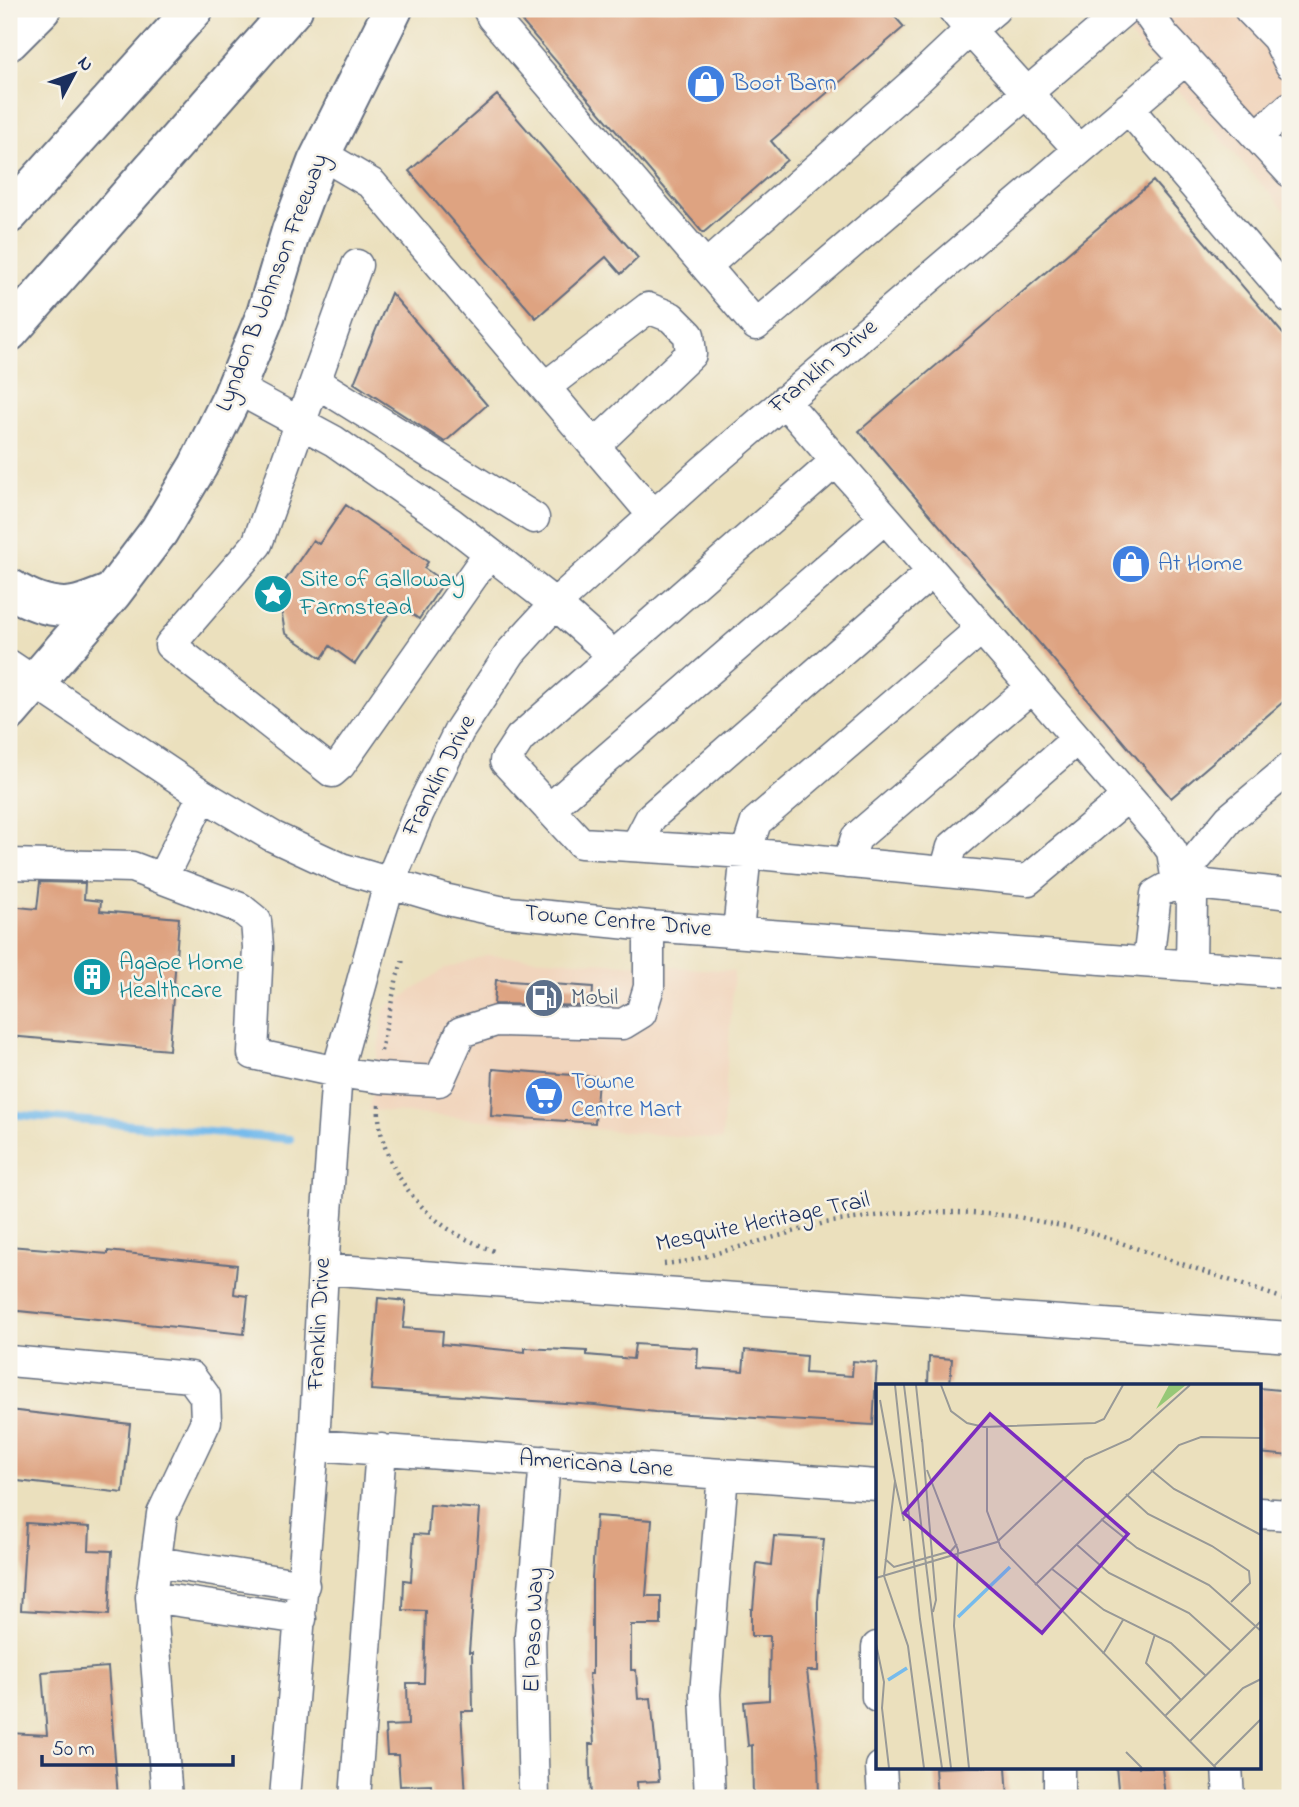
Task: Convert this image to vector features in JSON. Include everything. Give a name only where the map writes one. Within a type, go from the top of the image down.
[{"type":"main road","points":[[9,41],[41,9]]},
{"type":"main road","points":[[9,214],[194,9]]},
{"type":"main road","points":[[9,332],[293,9]]},
{"type":"main road","name":"Lyndon B Johnson Freeway","points":[[9,712],[22,674],[112,593],[159,531],[198,466],[236,388],[266,314],[291,231],[321,154],[393,9]]},
{"type":"main road","points":[[9,588],[23,597],[49,606],[73,607],[112,593]]},
{"type":"street","points":[[488,9],[757,325],[1125,9]]},
{"type":"street","points":[[706,266],[919,78],[962,19],[995,9]]},
{"type":"street","points":[[1145,9],[1163,36],[1290,172]]},
{"type":"street","points":[[1249,9],[1283,35],[1290,64]]},
{"type":"street","points":[[962,19],[1079,150]]},
{"type":"street","name":"Franklin Drive","points":[[285,1798],[304,1585],[337,1072],[389,884],[419,812],[459,730],[511,652],[555,604],[784,401],[1186,59]]},
{"type":"street","points":[[1257,136],[1290,107]]},
{"type":"street","points":[[1128,108],[1290,298]]},
{"type":"street","points":[[321,154],[372,184],[653,515]]},
{"type":"street","points":[[356,265],[257,544],[170,645],[332,772],[340,765],[489,553]]},
{"type":"street","points":[[545,387],[648,308],[671,317],[690,334],[691,354],[594,446]]},
{"type":"street","points":[[316,382],[534,518]]},
{"type":"street","points":[[236,388],[334,441],[451,523],[555,604],[614,656]]},
{"type":"street","points":[[784,401],[1172,851],[1177,882],[1192,899],[1191,965]]},
{"type":"street","points":[[836,461],[520,738],[505,761],[581,843],[746,853],[1028,880],[1128,797]]},
{"type":"street","points":[[451,523],[474,481]]},
{"type":"street","points":[[549,809],[885,518]]},
{"type":"street","points":[[636,846],[651,817],[932,572]]},
{"type":"street","points":[[738,932],[746,853],[756,821],[981,629]]},
{"type":"street","name":"Towne Centre Drive","points":[[22,674],[203,795],[272,835],[341,868],[389,884],[499,911],[649,926],[1290,973]]},
{"type":"street","points":[[848,863],[856,838],[1032,687]]},
{"type":"street","points":[[945,872],[952,847],[1077,738]]},
{"type":"street","points":[[1147,962],[1156,894],[1177,882],[1229,819],[1290,768]]},
{"type":"street","points":[[162,878],[203,795]]},
{"type":"street","points":[[9,864],[132,867],[240,908],[256,921],[258,947],[253,1054],[380,1078],[439,1080],[461,1032],[496,1021],[623,1024],[641,1013],[649,987],[649,926]]},
{"type":"street","points":[[1177,882],[1290,894]]},
{"type":"street","points":[[323,1269],[1290,1337]]},
{"type":"street","points":[[9,1361],[191,1377],[205,1396],[206,1421],[162,1514],[151,1597],[167,1798]]},
{"type":"street","name":"Americana Lane","points":[[314,1444],[876,1485]]},
{"type":"street","points":[[355,1798],[381,1449]]},
{"type":"street","name":"El Paso Way","points":[[534,1798],[530,1636],[545,1461]]},
{"type":"street","points":[[710,1798],[705,1695],[723,1474]]},
{"type":"street","points":[[1260,1513],[1290,1515]]},
{"type":"street","points":[[156,1562],[304,1585]]},
{"type":"street","points":[[151,1597],[301,1619]]},
{"type":"street","points":[[881,1769],[883,1798]]},
{"type":"street","points":[[1059,1769],[1059,1798]]},
{"type":"street","points":[[1227,1769],[1229,1798]]},
{"type":"path","points":[[404,960],[397,977],[381,1051],[378,1123],[381,1139],[403,1180],[421,1205],[446,1227],[476,1244],[503,1254]]},
{"type":"path","name":"Mesquite Heritage Trail","points":[[656,1265],[689,1261],[825,1223],[897,1213],[958,1212],[1013,1216],[1086,1231],[1290,1301]]},
{"type":"shaded area","points":[[1106,9],[1290,9],[1290,216]]},
{"type":"shaded area","points":[[487,955],[734,971],[722,1140],[369,1110],[384,1010],[444,969]]},
{"type":"building","name":"Boot Barn","points":[[528,9],[888,9],[904,27],[771,141],[787,160],[703,233],[518,17]]},
{"type":"building","points":[[497,95],[638,258],[621,274],[606,257],[536,318],[409,171]]},
{"type":"building","name":"At Home","points":[[1153,181],[1290,342],[1290,696],[1171,798],[859,431]]},
{"type":"building","points":[[391,293],[487,405],[445,442],[354,383]]},
{"type":"building","points":[[346,505],[428,562],[424,568],[444,582],[419,619],[396,603],[355,664],[330,646],[322,658],[285,633],[278,591],[313,540],[319,544]]},
{"type":"building","name":"Agape Home Healthcare","points":[[40,882],[85,883],[84,899],[101,901],[100,911],[179,918],[169,1050],[9,1036],[9,906],[37,909]]},
{"type":"building","name":"Mobil","points":[[496,980],[593,987],[592,1006],[494,1004]]},
{"type":"building","name":"Towne Centre Mart","points":[[493,1069],[598,1077],[595,1123],[491,1116]]},
{"type":"building","points":[[9,1246],[108,1254],[108,1251],[237,1265],[234,1294],[248,1296],[244,1334],[9,1310]]},
{"type":"building","points":[[378,1298],[406,1301],[403,1328],[443,1331],[442,1344],[525,1352],[525,1348],[587,1351],[587,1355],[633,1359],[635,1344],[698,1348],[697,1368],[743,1371],[745,1350],[806,1356],[805,1373],[852,1376],[853,1361],[877,1363],[873,1425],[655,1412],[595,1405],[371,1390]]},
{"type":"building","points":[[929,1357],[952,1359],[950,1384],[928,1384]]},
{"type":"building","points":[[1260,1388],[1290,1391],[1290,1456],[1260,1453]]},
{"type":"building","points":[[9,1410],[130,1424],[123,1493],[9,1480]]},
{"type":"building","points":[[430,1505],[480,1509],[469,1652],[472,1652],[473,1711],[461,1711],[466,1798],[432,1798],[431,1785],[400,1786],[398,1755],[387,1755],[385,1726],[408,1725],[407,1683],[424,1683],[426,1611],[403,1610],[404,1580],[411,1581],[414,1534],[428,1535]]},
{"type":"building","points":[[596,1516],[652,1520],[646,1596],[661,1596],[661,1625],[631,1625],[631,1670],[636,1670],[638,1699],[651,1698],[659,1781],[637,1782],[638,1798],[591,1798],[589,1744],[594,1744],[589,1674],[592,1674],[592,1578]]},
{"type":"building","points":[[26,1523],[90,1527],[89,1550],[112,1551],[109,1615],[21,1610]]},
{"type":"building","points":[[774,1536],[824,1539],[818,1601],[818,1671],[807,1671],[818,1759],[819,1798],[753,1798],[752,1745],[748,1746],[744,1702],[769,1700],[770,1636],[751,1636],[751,1609],[757,1563],[771,1565]]},
{"type":"building","points":[[108,1667],[118,1798],[9,1798],[9,1733],[47,1735],[42,1672]]},
{"type":"building","points":[[935,1769],[1006,1769],[1008,1798],[937,1798]]},
{"type":"building","points":[[1116,1769],[1162,1769],[1165,1798],[1119,1798]]},
{"type":"waterway","points":[[9,1114],[290,1139]]},
{"type":"place","name":"Boot Barn","points":[[706,84]]},
{"type":"place","name":"At Home","points":[[1131,564]]},
{"type":"place","name":"Site of Galloway Farmstead","points":[[273,594]]},
{"type":"place","name":"Agape Home Healthcare","points":[[92,977]]},
{"type":"place","name":"Mobil","points":[[544,998]]},
{"type":"place","name":"Towne Centre Mart","points":[[544,1096]]}]
